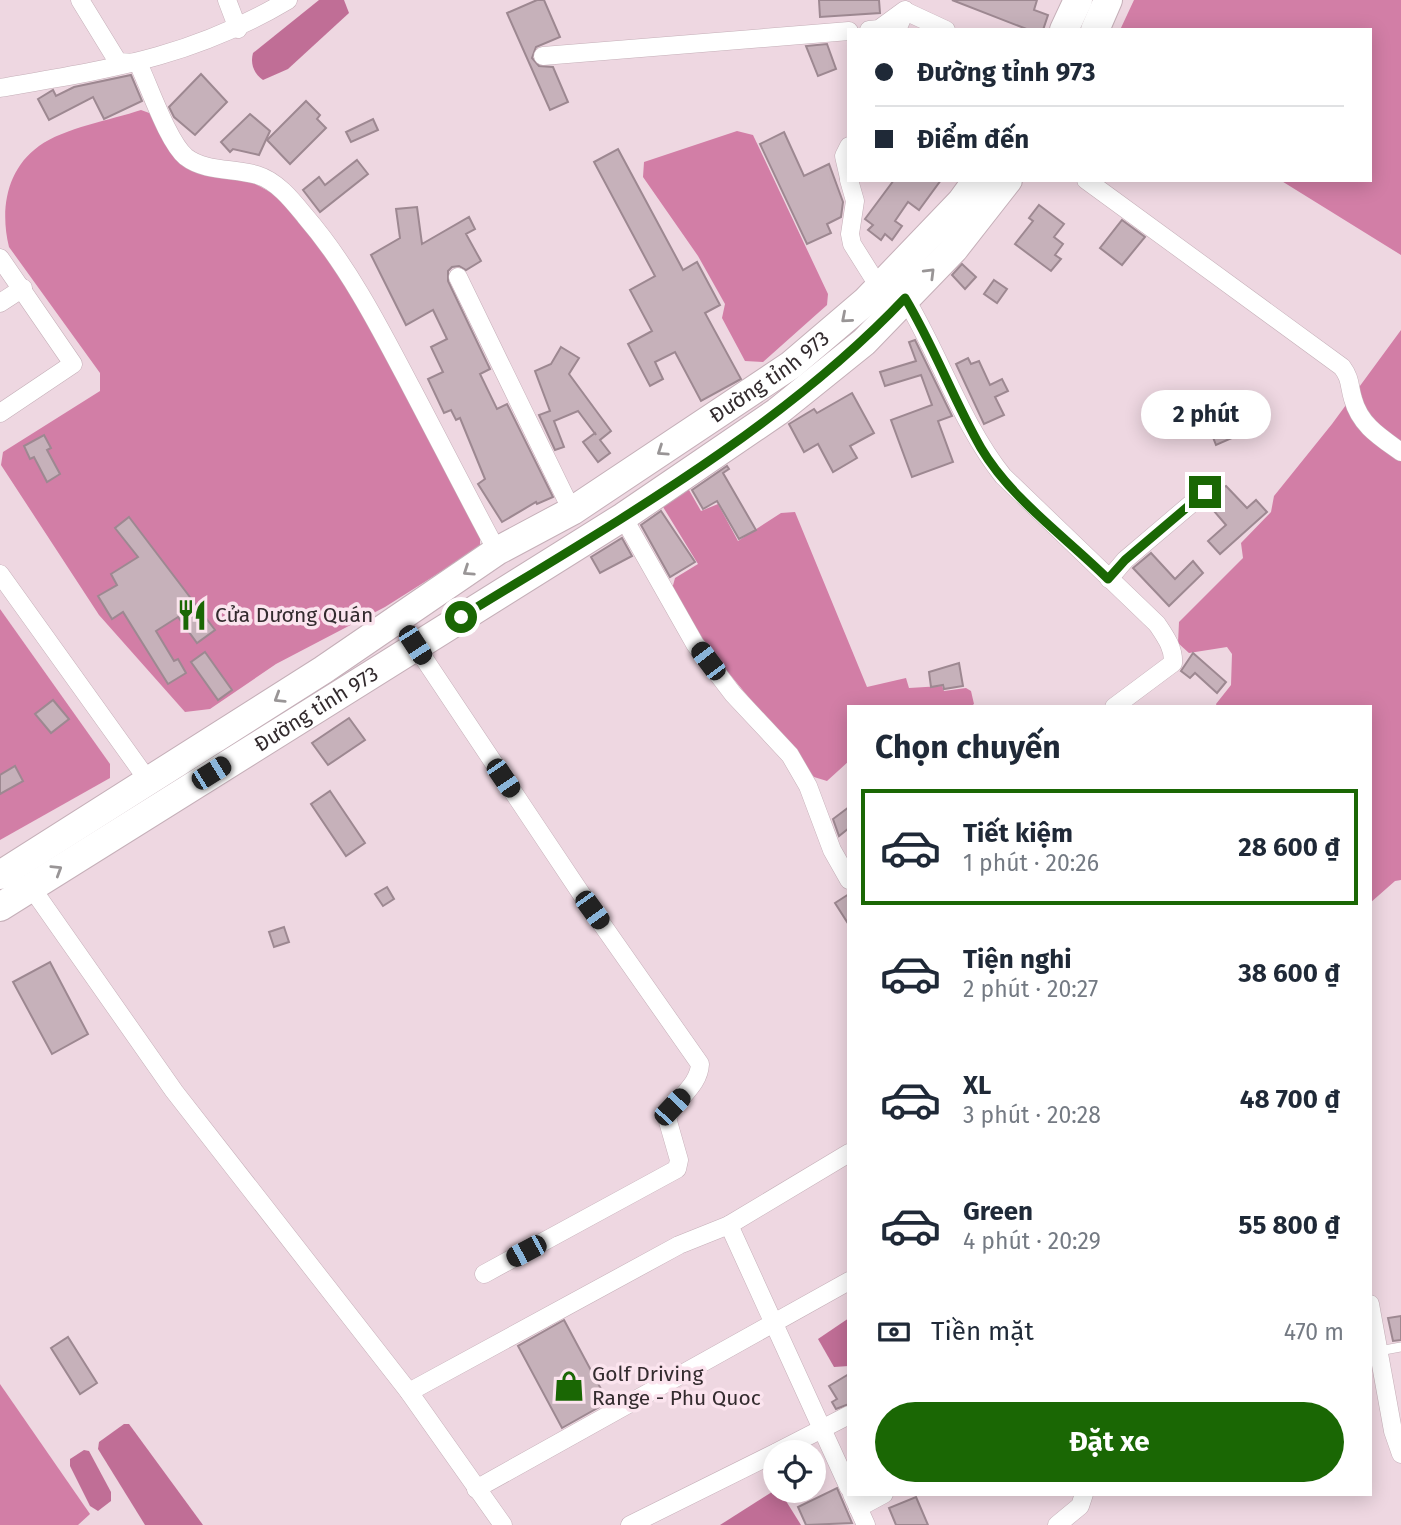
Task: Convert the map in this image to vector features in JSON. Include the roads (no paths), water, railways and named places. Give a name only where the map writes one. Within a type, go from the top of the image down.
[{"type":"main road","points":[[1065,28],[1078,0]]},
{"type":"main road","points":[[1096,28],[1108,0]]},
{"type":"main road","name":"Đường tỉnh 973","points":[[0,875],[147,779],[323,670],[497,551],[572,511],[791,365],[879,287],[961,202],[975,182]]},
{"type":"main road","name":"Đường tỉnh 973","points":[[0,907],[622,517],[777,412],[864,342],[954,249],[1006,182]]},
{"type":"street","points":[[80,0],[118,62],[138,64]]},
{"type":"street","points":[[227,0],[238,29]]},
{"type":"street","points":[[0,88],[138,64],[238,29],[288,0]]},
{"type":"street","points":[[879,28],[907,5]]},
{"type":"street","points":[[898,28],[907,5]]},
{"type":"street","points":[[907,5],[943,28]]},
{"type":"street","points":[[543,56],[847,32]]},
{"type":"street","points":[[138,64],[160,108],[169,136],[180,151],[199,164],[246,172],[268,180],[287,194],[332,252],[376,321],[497,551]]},
{"type":"street","points":[[847,150],[844,156],[847,170]]},
{"type":"street","points":[[850,182],[855,201],[850,234],[852,244],[879,287]]},
{"type":"street","points":[[1089,182],[1342,368],[1349,376],[1352,395],[1369,429],[1401,452]]},
{"type":"street","points":[[0,258],[73,364],[0,413]]},
{"type":"street","points":[[458,277],[572,511]]},
{"type":"street","points":[[0,303],[23,288]]},
{"type":"street","points":[[905,298],[928,337],[981,449],[1003,476],[1157,624],[1173,656],[1169,668],[1117,705]]},
{"type":"street","points":[[1108,579],[1125,560],[1205,492]]},
{"type":"street","points":[[622,517],[695,644],[733,694],[790,755],[808,786],[832,850],[847,876]]},
{"type":"street","points":[[0,574],[147,779]]},
{"type":"street","points":[[415,645],[592,910],[701,1063],[700,1075],[672,1107],[667,1118],[679,1160],[677,1169],[484,1274]]},
{"type":"street","points":[[31,887],[174,1091],[409,1392],[503,1525]]},
{"type":"street","points":[[409,1392],[679,1245],[729,1225],[847,1154]]},
{"type":"street","points":[[729,1225],[847,1484]]},
{"type":"street","points":[[476,1489],[847,1283]]},
{"type":"street","points":[[1372,1316],[1393,1431],[1401,1454]]},
{"type":"street","points":[[803,1440],[847,1416]]},
{"type":"street","points":[[630,1525],[763,1459]]},
{"type":"street","points":[[859,1509],[881,1496]]},
{"type":"street","points":[[1057,1525],[1080,1506],[1083,1496]]},
{"type":"lane","points":[[1378,1352],[1401,1347]]},
{"type":"place","name":"Cửa Dương Quán","points":[[192,615]]},
{"type":"place","name":"Golf Driving Range - Phu Quoc","points":[[569,1386]]}]
